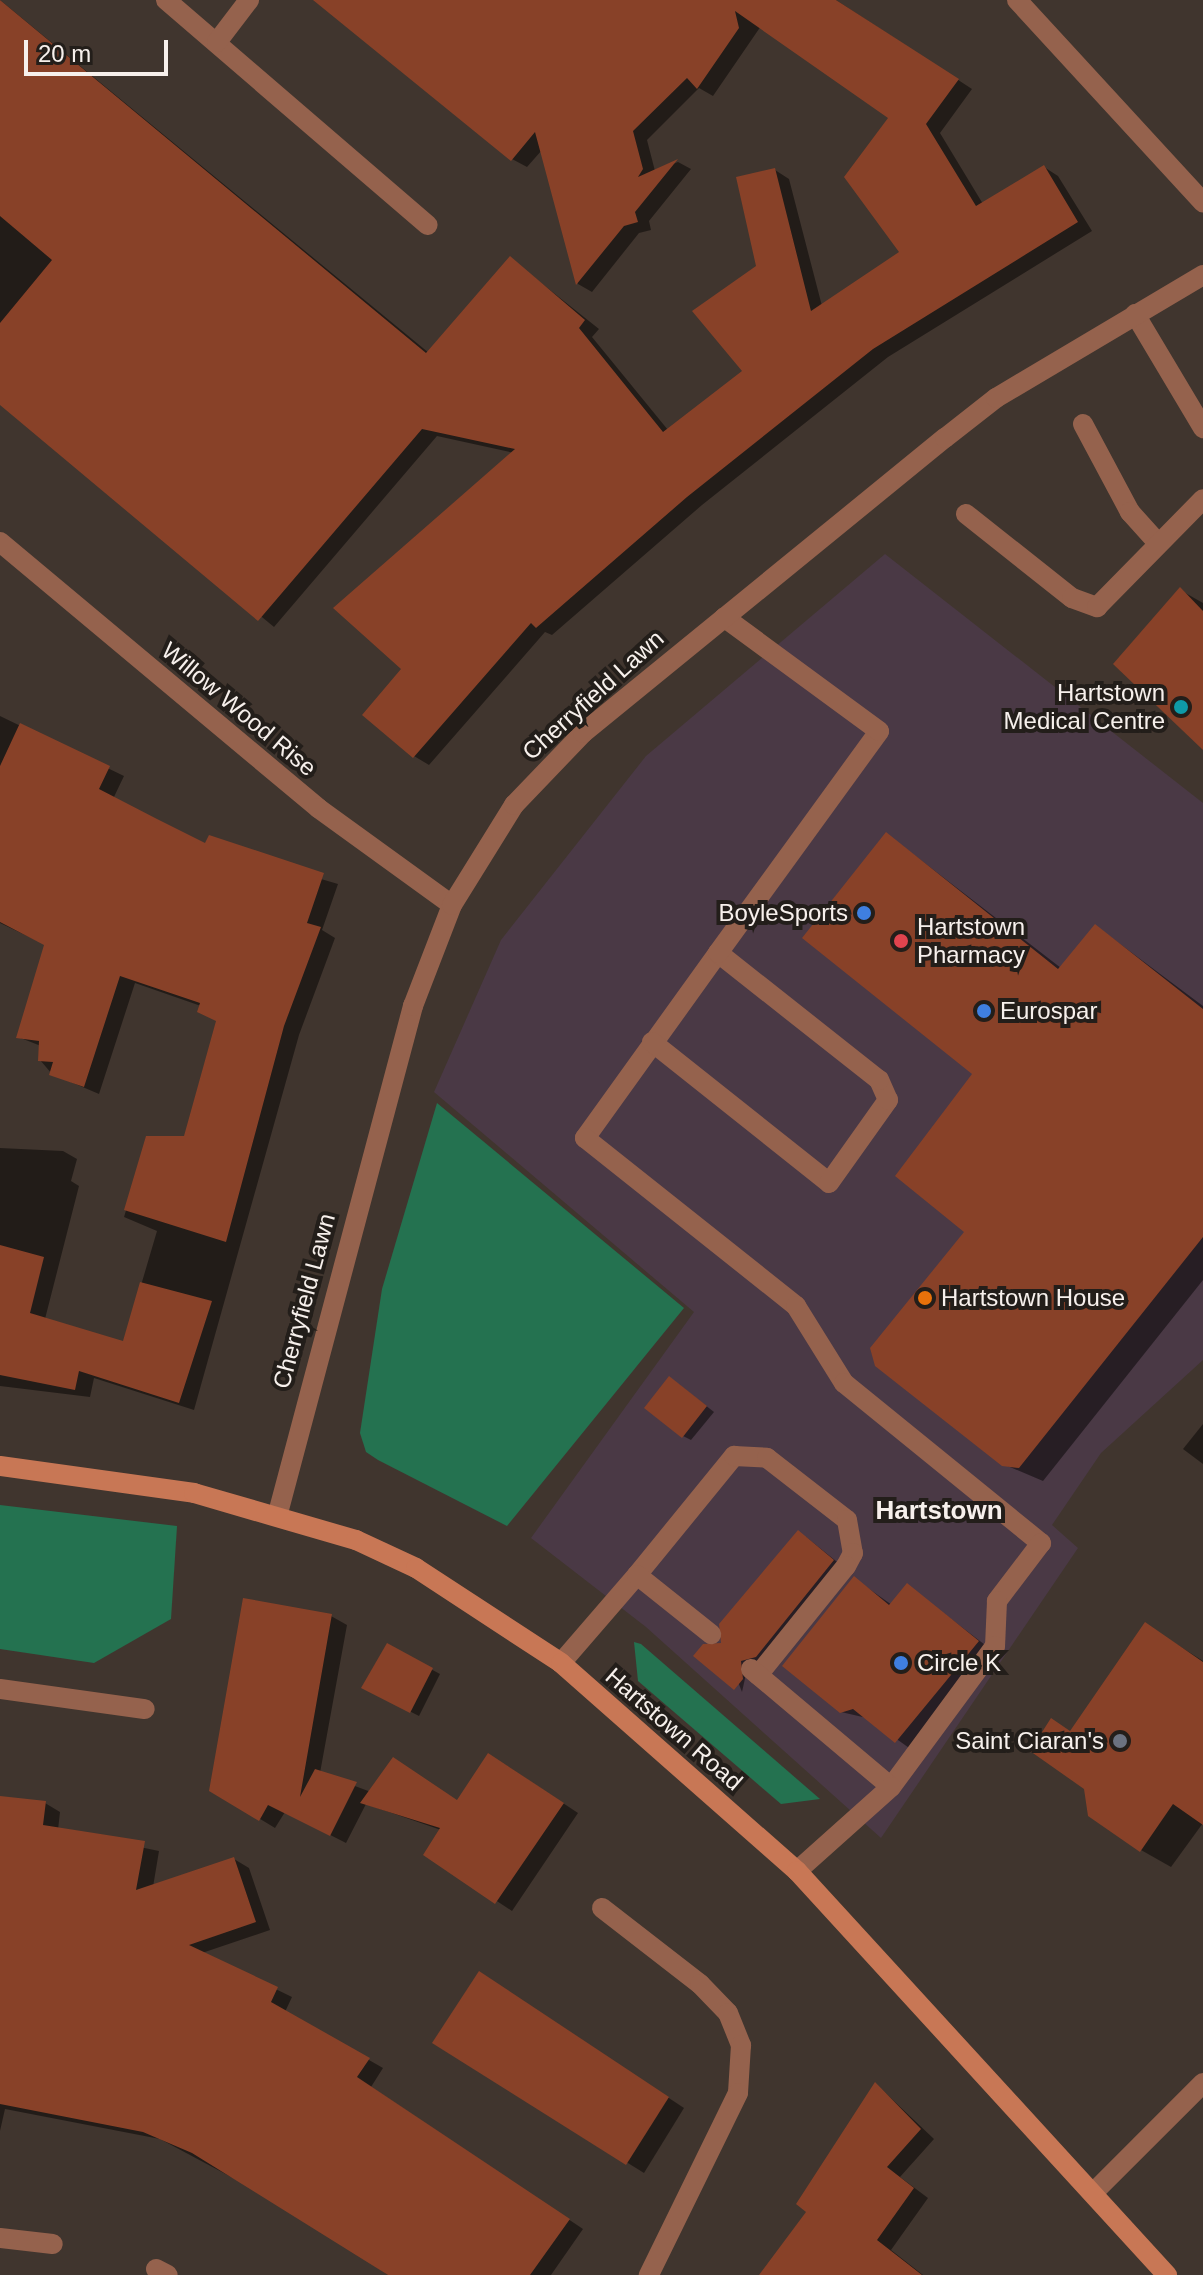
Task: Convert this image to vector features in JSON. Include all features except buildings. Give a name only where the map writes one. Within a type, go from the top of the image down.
[{"type":"street","points":[[166,0],[428,225]]},
{"type":"street","points":[[217,42],[249,0]]},
{"type":"street","points":[[1017,0],[1203,202]]},
{"type":"street","name":"Cherryfield Lawn","points":[[278,1513],[399,1054],[452,905],[495,831],[551,764],[724,617],[996,398],[1203,275]]},
{"type":"street","points":[[1135,314],[1203,428]]},
{"type":"street","points":[[1083,424],[1130,512],[1157,542]]},
{"type":"street","points":[[966,514],[1072,598],[1097,607],[1157,542],[1203,499]]},
{"type":"street","name":"Willow Wood Rise","points":[[0,542],[318,808],[452,905]]},
{"type":"street","points":[[724,617],[879,731],[585,1138],[796,1306],[844,1383],[1041,1543],[997,1601],[995,1646],[891,1787],[797,1871]]},
{"type":"street","points":[[652,1042],[829,1183],[885,1111],[879,1080],[718,953]]},
{"type":"street","points":[[561,1663],[734,1456],[767,1458],[847,1520],[853,1553],[846,1566],[755,1672],[891,1787]]},
{"type":"street","name":"Hartstown Road","points":[[0,1466],[194,1493],[278,1513],[416,1568],[561,1663],[797,1871],[1167,2275]]},
{"type":"street","points":[[637,1575],[711,1634]]},
{"type":"street","points":[[0,1689],[145,1709]]},
{"type":"street","points":[[602,1908],[700,1984],[728,2013],[741,2045],[738,2093],[649,2275]]},
{"type":"street","points":[[1094,2192],[1203,2083]]},
{"type":"street","points":[[0,2238],[53,2244]]},
{"type":"shaded area","points":[[885,554],[1203,803],[1203,1360],[1101,1453],[1052,1525],[1078,1548],[881,1838],[646,1627],[531,1538],[694,1312],[434,1092],[501,940],[646,756]]},
{"type":"green space","points":[[437,1103],[684,1308],[507,1526],[378,1460],[366,1452],[360,1433],[382,1289]]},
{"type":"green space","points":[[0,1505],[177,1526],[171,1619],[94,1663],[0,1649]]},
{"type":"green space","points":[[634,1642],[641,1644],[820,1799],[781,1804],[638,1681]]},
{"type":"place","name":"Hartstown Medical Centre","points":[[1181,707]]},
{"type":"place","name":"BoyleSports","points":[[864,913]]},
{"type":"place","name":"Hartstown Pharmacy","points":[[901,941]]},
{"type":"place","name":"Eurospar","points":[[984,1011]]},
{"type":"place","name":"Hartstown House","points":[[925,1298]]},
{"type":"place","name":"Circle K","points":[[901,1663]]},
{"type":"place","name":"Saint Ciaran's","points":[[1120,1741]]},
{"type":"district","name":"Hartstown","points":[[939,1511]]}]
